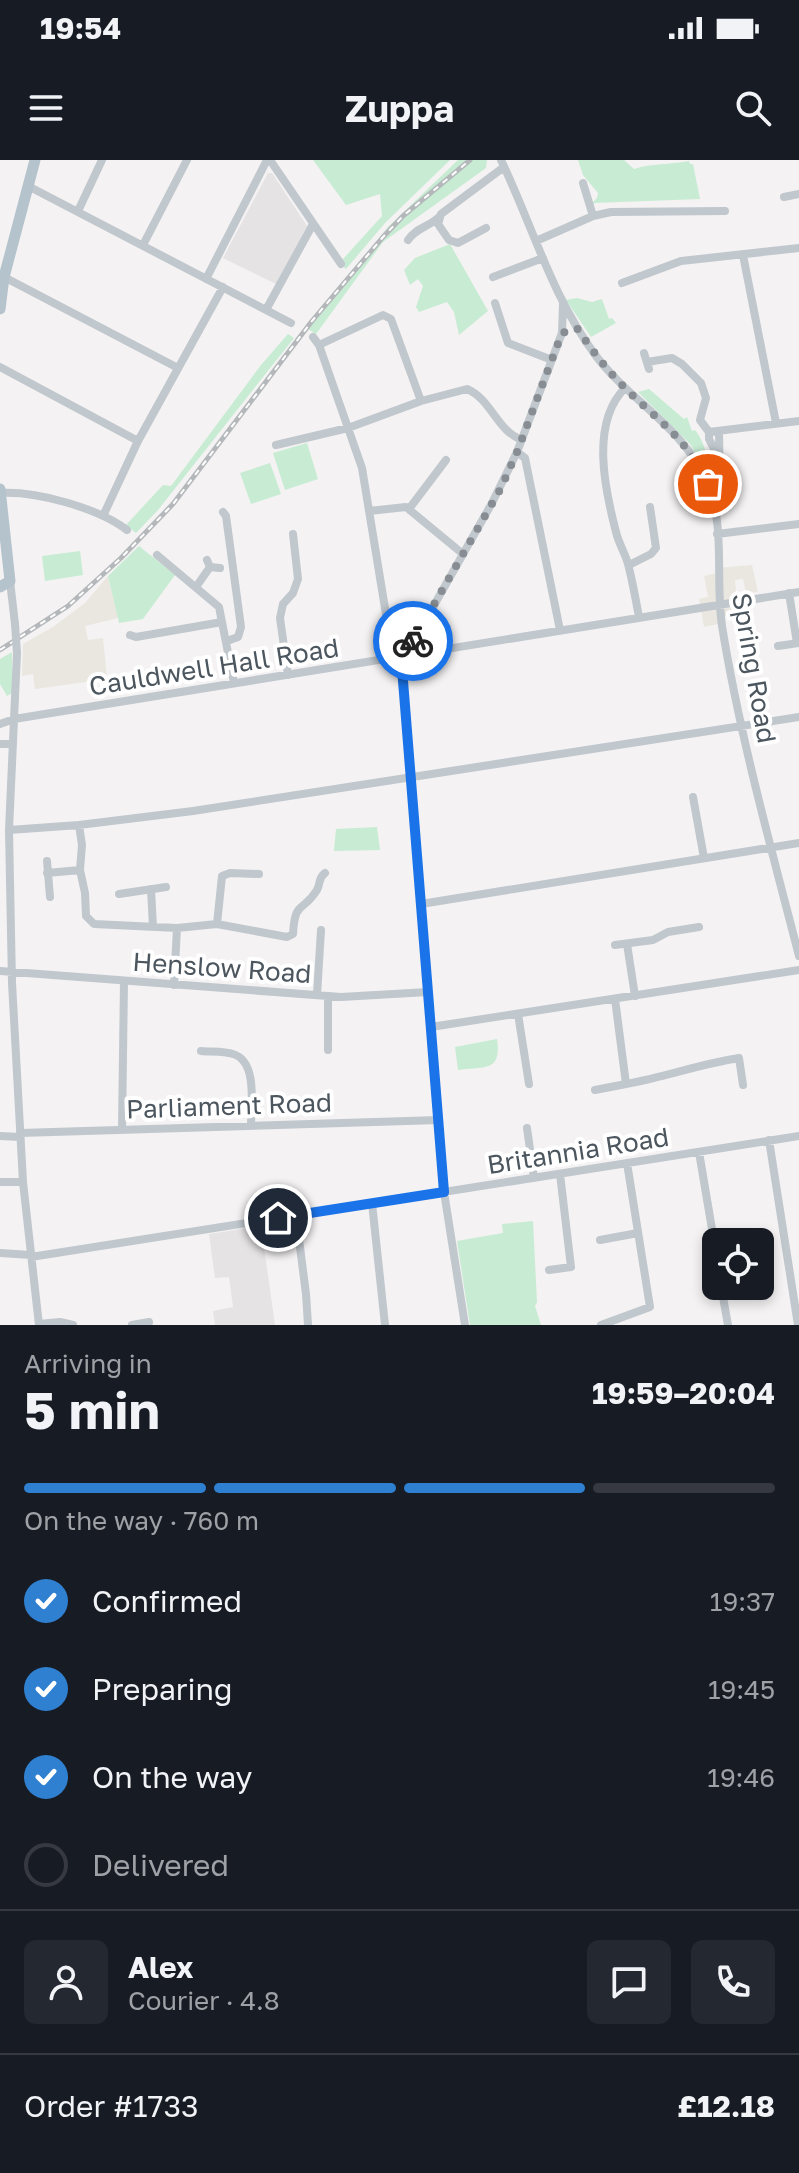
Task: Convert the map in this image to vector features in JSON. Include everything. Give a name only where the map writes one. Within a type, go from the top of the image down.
[{"type":"main road","points":[[0,309],[4,277],[35,160]]},
{"type":"main road","points":[[0,491],[5,584]]},
{"type":"street","points":[[78,211],[102,160]]},
{"type":"street","points":[[143,245],[187,160]]},
{"type":"street","points":[[206,279],[268,160],[341,264]]},
{"type":"street","points":[[408,240],[410,235],[437,220],[502,164]]},
{"type":"street","name":"Spring Road","points":[[502,164],[577,328],[597,357],[625,388],[692,453],[713,501],[719,605],[742,726],[799,956]]},
{"type":"street","points":[[583,183],[593,216]]},
{"type":"street","points":[[28,186],[291,323]]},
{"type":"street","points":[[536,241],[593,216],[622,212],[725,211]]},
{"type":"street","points":[[441,214],[438,224],[449,240],[458,243],[486,228]]},
{"type":"street","points":[[267,308],[313,224]]},
{"type":"street","points":[[622,283],[681,261],[799,248]]},
{"type":"street","points":[[743,255],[776,423]]},
{"type":"street","points":[[493,277],[543,258]]},
{"type":"street","points":[[4,277],[178,368]]},
{"type":"street","points":[[103,516],[138,441],[223,287]]},
{"type":"street","points":[[495,303],[508,343],[552,360]]},
{"type":"street","points":[[401,656],[412,644],[501,488],[562,333],[563,303]]},
{"type":"street","points":[[421,401],[388,316],[383,315],[316,341],[362,468],[401,656],[444,1192],[465,1325]]},
{"type":"street","points":[[562,333],[577,328]]},
{"type":"street","points":[[647,361],[672,358],[701,383],[706,398],[700,420],[714,432],[719,459],[720,490],[713,501]]},
{"type":"street","points":[[0,367],[138,441]]},
{"type":"street","points":[[625,388],[616,399],[605,427],[603,450],[616,531],[629,565],[639,617]]},
{"type":"street","points":[[276,445],[348,428],[460,389],[472,391],[509,434],[522,440]]},
{"type":"street","points":[[714,432],[799,421]]},
{"type":"street","points":[[517,452],[525,458],[560,630]]},
{"type":"street","points":[[409,509],[446,460]]},
{"type":"street","points":[[0,491],[75,506],[103,516],[127,530]]},
{"type":"street","points":[[369,511],[398,506],[409,509],[463,554]]},
{"type":"street","points":[[629,565],[651,554],[656,548],[650,507]]},
{"type":"street","points":[[223,512],[241,627],[238,637],[227,641]]},
{"type":"street","points":[[717,534],[799,524]]},
{"type":"street","points":[[288,675],[280,618],[283,604],[293,593],[298,579],[293,534]]},
{"type":"street","points":[[157,555],[217,604],[234,683]]},
{"type":"street","points":[[196,587],[212,565]]},
{"type":"street","points":[[5,584],[15,624],[17,653],[5,886],[23,1182],[39,1324],[60,1322],[73,1325]]},
{"type":"street","points":[[778,646],[798,643],[794,593]]},
{"type":"street","name":"Cauldwell Hall Road","points":[[0,724],[14,719],[794,593]]},
{"type":"street","points":[[130,635],[136,637],[222,622]]},
{"type":"street","points":[[9,830],[166,815],[799,717]]},
{"type":"street","points":[[0,744],[13,744]]},
{"type":"street","points":[[693,797],[704,858]]},
{"type":"street","points":[[79,825],[82,845],[80,870],[88,921],[94,924],[177,928],[217,924],[287,937],[293,934],[295,913],[315,892],[320,875]]},
{"type":"street","points":[[421,904],[799,843]]},
{"type":"street","points":[[47,861],[50,897]]},
{"type":"street","points":[[47,873],[80,870]]},
{"type":"street","points":[[217,924],[222,876],[259,874]]},
{"type":"street","points":[[119,894],[166,887]]},
{"type":"street","points":[[151,889],[153,927]]},
{"type":"street","points":[[615,945],[653,940],[668,932],[699,927]]},
{"type":"street","points":[[174,985],[177,928]]},
{"type":"street","points":[[317,995],[321,930]]},
{"type":"street","points":[[627,944],[635,996]]},
{"type":"street","points":[[431,1027],[799,970]]},
{"type":"street","name":"Henslow Road","points":[[0,971],[328,996],[365,997],[428,992]]},
{"type":"street","points":[[122,1130],[124,981]]},
{"type":"street","points":[[328,996],[328,1050]]},
{"type":"street","points":[[615,999],[626,1084]]},
{"type":"street","points":[[518,1014],[529,1084]]},
{"type":"street","points":[[201,1051],[231,1053],[243,1060],[250,1076],[251,1126]]},
{"type":"street","points":[[595,1090],[662,1078],[695,1065],[744,1057],[743,1085]]},
{"type":"street","name":"Parliament Road","points":[[0,1136],[439,1120]]},
{"type":"street","points":[[527,1128],[534,1178]]},
{"type":"street","name":"Britannia Road","points":[[0,1253],[31,1256],[799,1136]]},
{"type":"street","points":[[769,1140],[798,1325]]},
{"type":"street","points":[[699,1152],[712,1228]]},
{"type":"street","points":[[601,1325],[650,1307],[627,1163]]},
{"type":"street","points":[[549,1270],[571,1267],[560,1174]]},
{"type":"street","points":[[0,1182],[23,1182]]},
{"type":"street","points":[[372,1203],[385,1325]]},
{"type":"street","points":[[296,1216],[308,1325]]},
{"type":"street","points":[[600,1240],[638,1233]]},
{"type":"street","points":[[724,1300],[728,1325]]},
{"type":"street","points":[[132,1325],[149,1322]]},
{"type":"shaded area","points":[[268,173],[272,173],[307,226],[276,284],[223,258]]},
{"type":"shaded area","points":[[752,565],[758,592],[746,593],[743,579],[735,580],[738,614],[722,617],[723,623],[704,627],[699,599],[708,597],[704,576],[717,573],[717,568]]},
{"type":"shaded area","points":[[108,576],[118,618],[85,626],[88,640],[103,638],[107,679],[35,689],[33,674],[22,676],[23,644],[85,603]]},
{"type":"shaded area","points":[[261,1226],[275,1325],[215,1325],[213,1311],[233,1307],[229,1277],[215,1278],[209,1234]]},
{"type":"green space","points":[[313,160],[450,160],[385,223],[346,269],[343,259],[382,216],[380,194],[346,205]]},
{"type":"green space","points":[[458,160],[487,160],[486,168],[383,242],[316,334],[308,329],[388,227]]},
{"type":"green space","points":[[578,160],[624,160],[634,169],[689,161],[693,164],[700,199],[594,203],[594,208],[588,207],[598,193],[583,175]]},
{"type":"green space","points":[[450,244],[488,311],[459,335],[454,312],[447,302],[419,312],[416,307],[423,286],[418,279],[410,285],[404,270],[415,258]]},
{"type":"green space","points":[[577,298],[592,302],[602,299],[609,319],[616,323],[591,337],[566,300]]},
{"type":"green space","points":[[288,334],[294,338],[158,510],[136,533],[126,525],[163,485],[171,486],[261,365]]},
{"type":"green space","points":[[649,389],[684,419],[687,417],[704,448],[709,481],[691,445],[638,392]]},
{"type":"green space","points":[[307,443],[318,479],[285,490],[273,453]]},
{"type":"green space","points":[[270,463],[281,494],[251,504],[240,473]]},
{"type":"green space","points":[[139,546],[175,575],[143,619],[119,623],[108,576]]},
{"type":"green space","points":[[80,551],[83,575],[45,581],[42,556]]},
{"type":"green space","points":[[12,652],[12,693],[7,696],[0,684],[0,659]]},
{"type":"green space","points":[[377,827],[380,850],[334,851],[336,829]]},
{"type":"green space","points":[[497,1039],[494,1063],[458,1070],[455,1047]]},
{"type":"green space","points":[[533,1221],[535,1306],[541,1325],[470,1325],[457,1241],[503,1233],[502,1224]]},
{"type":"railway","points":[[0,650],[68,606],[121,558],[173,504],[312,321],[383,237],[403,216],[470,160]]},
{"type":"way so far","points":[[413,641],[501,488],[562,333],[566,330],[577,328],[619,381],[682,441],[708,484]]},
{"type":"route","points":[[278,1218],[444,1192],[401,656],[410,655],[413,641]]}]
